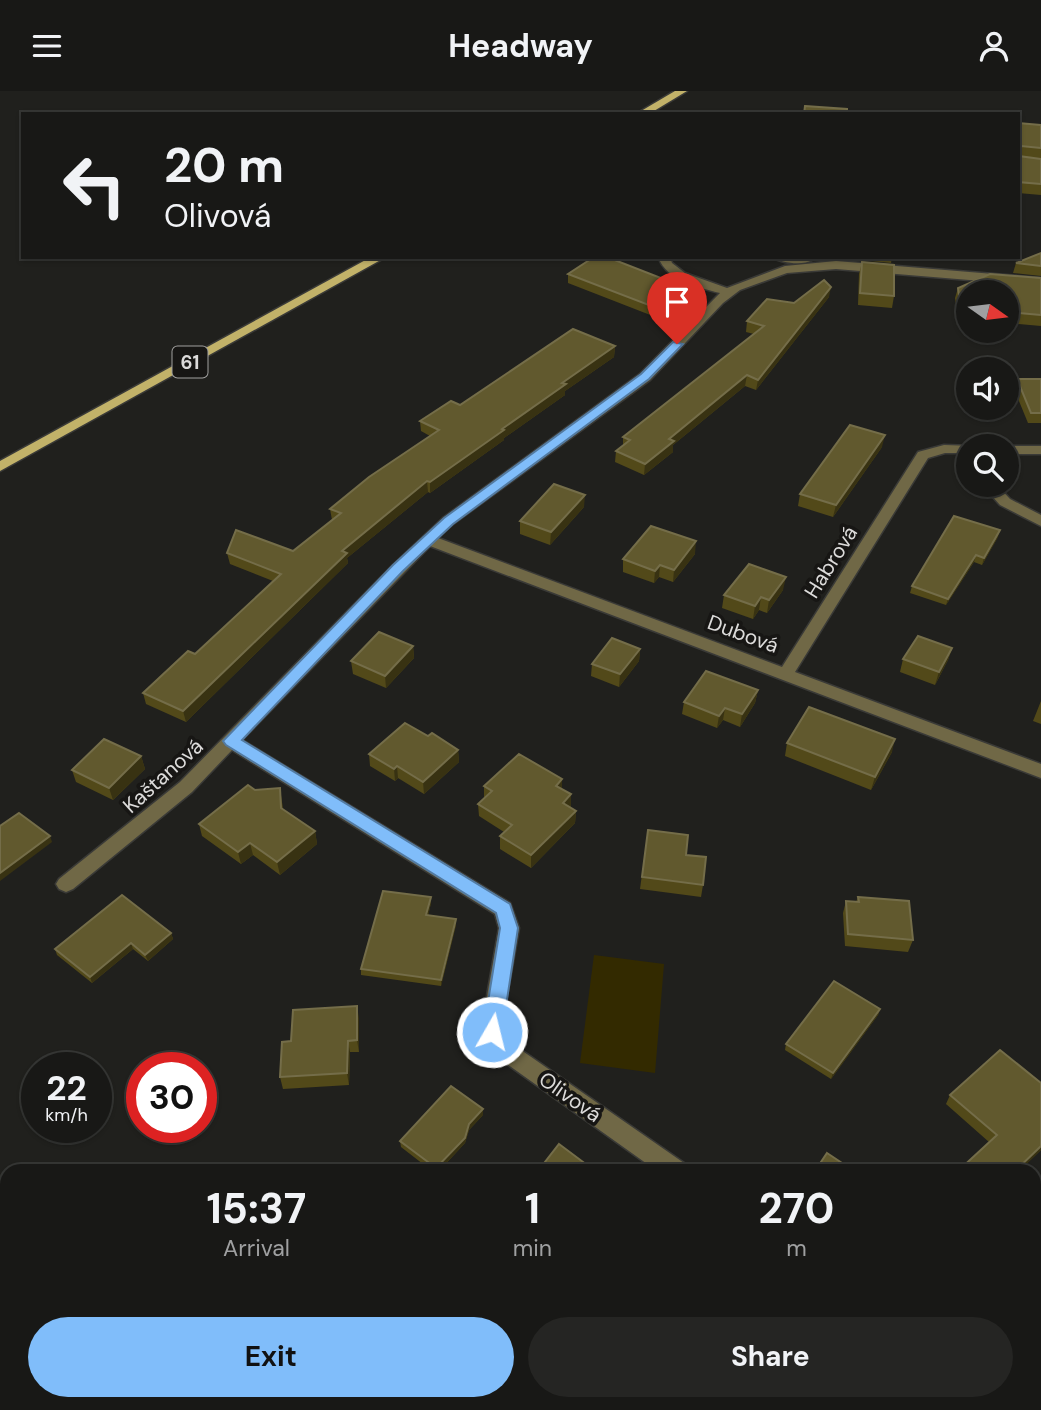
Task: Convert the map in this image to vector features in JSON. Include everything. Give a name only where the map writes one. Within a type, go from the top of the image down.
[{"type":"main road","points":[[645,112],[682,91]]},
{"type":"main road","name":"61","points":[[0,467],[376,259]]},
{"type":"street","points":[[664,259],[666,265],[675,272],[728,292]]},
{"type":"street","points":[[796,259],[1041,282]]},
{"type":"street","name":"Kaštanová","points":[[66,884],[167,806],[429,540],[465,507],[645,377],[728,292],[758,277],[797,268],[861,266]]},
{"type":"street","name":"Habrová","points":[[786,673],[923,456],[944,449],[956,450]]},
{"type":"street","points":[[1019,450],[1041,450]]},
{"type":"street","points":[[1000,497],[1041,521]]},
{"type":"street","name":"Dubová","points":[[429,540],[1041,771]]},
{"type":"street","name":"Olivová","points":[[231,741],[503,909],[509,928],[492,1024],[494,1039],[504,1050],[666,1164]]},
{"type":"shaded area","points":[[594,955],[664,964],[655,1073],[580,1063]]},
{"type":"building","points":[[805,106],[847,109],[847,112],[804,112]]},
{"type":"building","points":[[1020,123],[1041,125],[1041,148],[1021,146]]},
{"type":"building","points":[[1020,156],[1041,159],[1041,184],[1020,182]]},
{"type":"building","points":[[1041,253],[1041,266],[1016,263]]},
{"type":"building","points":[[591,259],[612,259],[689,289],[659,309],[568,274]]},
{"type":"building","points":[[862,262],[894,265],[894,296],[860,293]]},
{"type":"building","points":[[990,274],[1041,278],[1041,315],[1019,313],[1019,280],[976,280]]},
{"type":"building","points":[[824,280],[831,287],[758,380],[747,375],[669,439],[674,441],[645,464],[616,451],[630,440],[623,437],[764,326],[747,321],[767,299],[794,303]]},
{"type":"building","points":[[573,329],[615,346],[562,383],[566,384],[502,429],[504,430],[430,482],[427,481],[342,551],[347,553],[183,711],[143,693],[188,651],[195,654],[281,574],[227,553],[236,530],[293,551],[341,513],[330,509],[369,477],[439,430],[420,421],[451,401],[460,405]]},
{"type":"building","points":[[1019,379],[1041,379],[1041,413],[1031,413]]},
{"type":"building","points":[[850,425],[885,435],[836,505],[800,494]]},
{"type":"building","points":[[554,484],[585,495],[551,532],[520,521]]},
{"type":"building","points":[[954,516],[1000,530],[984,558],[976,555],[948,599],[912,586]]},
{"type":"building","points":[[651,526],[696,541],[674,570],[660,565],[655,571],[623,559]]},
{"type":"building","points":[[749,564],[786,577],[769,600],[761,597],[755,606],[724,595]]},
{"type":"building","points":[[379,632],[413,646],[385,676],[351,661]]},
{"type":"building","points":[[918,636],[952,648],[939,672],[903,659]]},
{"type":"building","points":[[612,638],[640,649],[620,674],[592,664]]},
{"type":"building","points":[[706,671],[758,690],[742,714],[725,708],[719,716],[684,702]]},
{"type":"building","points":[[809,707],[895,739],[875,777],[787,743]]},
{"type":"building","points":[[405,723],[428,736],[432,733],[458,750],[423,782],[397,766],[394,769],[369,754]]},
{"type":"building","points":[[104,739],[141,756],[109,788],[72,770]]},
{"type":"building","points":[[519,754],[562,779],[556,786],[571,794],[563,803],[576,811],[531,855],[500,836],[512,825],[478,804],[492,791],[484,786]]},
{"type":"building","points":[[248,785],[255,790],[280,788],[281,808],[315,831],[277,862],[250,843],[238,852],[199,824]]},
{"type":"building","points":[[19,813],[50,836],[0,873],[0,826]]},
{"type":"building","points":[[648,830],[688,835],[686,855],[706,857],[703,885],[642,877]]},
{"type":"building","points":[[383,891],[431,897],[426,915],[456,919],[441,980],[361,969]]},
{"type":"building","points":[[122,895],[171,933],[145,955],[131,943],[90,977],[55,949]]},
{"type":"building","points":[[858,897],[909,901],[913,940],[848,934],[846,901],[859,902]]},
{"type":"building","points":[[834,981],[880,1009],[833,1073],[786,1044]]},
{"type":"building","points":[[357,1006],[357,1040],[348,1041],[347,1073],[280,1077],[282,1042],[291,1041],[293,1010]]},
{"type":"building","points":[[1000,1050],[1041,1083],[1041,1146],[1022,1164],[966,1164],[997,1135],[950,1095]]},
{"type":"building","points":[[451,1086],[483,1109],[469,1124],[465,1138],[440,1164],[431,1164],[400,1141]]},
{"type":"building","points":[[559,1144],[586,1164],[543,1164]]},
{"type":"building","points":[[827,1153],[844,1164],[820,1164]]},
{"type":"route","points":[[492,1032],[509,928],[507,914],[503,909],[231,741],[398,568],[448,521],[645,377],[677,344]]}]
